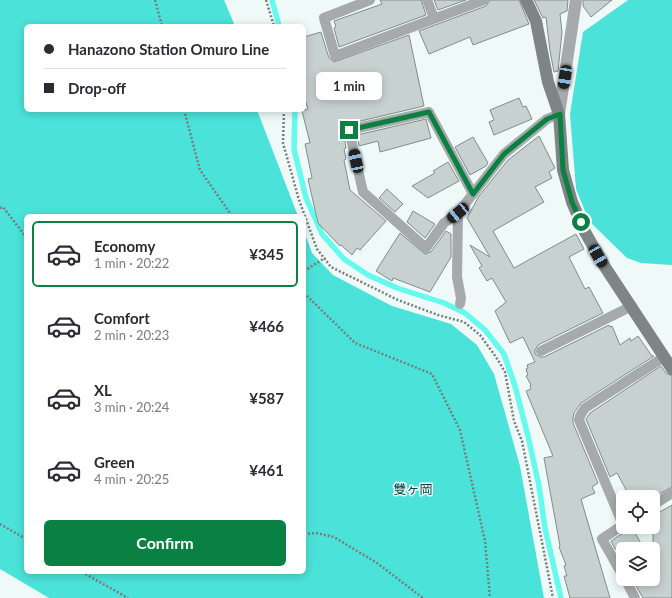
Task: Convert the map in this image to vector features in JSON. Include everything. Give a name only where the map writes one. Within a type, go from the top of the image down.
[{"type":"main road","points":[[526,0],[536,21],[548,82],[560,114],[563,170],[572,202],[585,232],[605,267],[672,369]]},
{"type":"street","points":[[560,114],[576,0]]},
{"type":"lane","points":[[370,0],[324,18],[336,56],[484,0]]},
{"type":"lane","points":[[428,0],[434,18]]},
{"type":"lane","points":[[473,194],[429,112],[349,130],[363,192],[426,248],[444,223],[458,213],[473,194],[504,154],[547,119],[560,114]]},
{"type":"lane","points":[[458,213],[457,277],[461,298],[460,304]]},
{"type":"lane","points":[[541,351],[632,306]]},
{"type":"lane","points":[[616,508],[579,420],[580,416],[585,408],[664,357]]},
{"type":"lane","points":[[660,501],[672,493]]},
{"type":"lane","points":[[616,530],[602,539],[616,564]]},
{"type":"lane","points":[[628,586],[635,598]]},
{"type":"path","points":[[156,0],[162,24]]},
{"type":"path","points":[[266,0],[273,24]]},
{"type":"path","points":[[185,112],[200,170],[231,214]]},
{"type":"path","points":[[284,112],[284,143],[304,214]]},
{"type":"path","points":[[0,208],[3,207],[24,234]]},
{"type":"path","points":[[306,219],[317,249],[331,267],[398,300],[438,315],[464,322],[480,335],[496,357],[504,372],[514,421],[522,441],[553,598]]},
{"type":"path","points":[[306,270],[324,258]]},
{"type":"path","points":[[306,295],[355,343],[432,374],[460,430],[485,541],[490,598]]},
{"type":"path","points":[[0,524],[24,538]]},
{"type":"path","points":[[306,534],[316,533],[334,537],[376,563],[423,598]]},
{"type":"path","points":[[86,574],[128,598]]},
{"type":"green space","name":"雙ヶ岡","points":[[0,0],[224,0],[234,24],[24,24],[24,112],[258,112],[297,214],[24,214],[24,574],[306,574],[306,236],[312,253],[333,275],[392,306],[451,324],[477,345],[494,374],[520,466],[544,598],[49,598],[0,569]]},
{"type":"green space","points":[[628,0],[672,0],[672,265],[641,263],[627,258],[589,221],[576,189],[570,114],[583,32]]},
{"type":"building","points":[[380,0],[421,0],[426,15],[339,47],[334,28],[336,27],[334,21],[382,4]]},
{"type":"building","points":[[434,0],[466,0],[438,10]]},
{"type":"building","points":[[490,0],[519,0],[529,24],[473,45],[470,37],[429,54],[419,31],[486,6]]},
{"type":"building","points":[[534,0],[568,0],[567,11],[560,14],[562,32],[558,71],[554,72],[546,17],[543,18]]},
{"type":"building","points":[[583,0],[612,0],[591,17],[583,6]]},
{"type":"building","points":[[321,32],[329,58],[334,62],[409,35],[424,106],[348,124],[343,128],[346,148],[344,149],[346,159],[344,160],[350,190],[386,221],[360,250],[357,248],[352,255],[341,245],[340,246],[318,223],[308,179],[312,178],[305,144],[310,143],[302,112],[306,112],[306,110],[308,109],[306,102],[306,36]]},
{"type":"building","points":[[519,98],[523,107],[526,106],[532,119],[494,135],[489,122],[494,120],[490,110]]},
{"type":"building","points":[[426,119],[431,138],[380,152],[378,141],[359,146],[357,135]]},
{"type":"building","points":[[539,136],[555,168],[549,172],[552,178],[535,187],[544,202],[493,231],[514,268],[576,234],[584,249],[569,257],[585,289],[589,287],[603,313],[538,345],[535,350],[535,354],[540,357],[544,357],[609,325],[610,327],[612,326],[620,345],[630,338],[631,341],[638,336],[652,356],[654,356],[581,403],[574,413],[573,418],[573,423],[598,483],[592,487],[595,493],[581,499],[610,598],[570,598],[564,576],[567,576],[564,566],[566,565],[559,547],[544,458],[553,456],[526,391],[531,389],[531,385],[526,376],[528,375],[526,369],[528,368],[527,365],[535,362],[523,337],[510,343],[495,311],[506,302],[492,278],[487,281],[479,268],[482,266],[470,245],[490,257],[467,218],[479,196],[508,160]]},
{"type":"building","points":[[473,137],[488,163],[486,166],[470,175],[455,147]]},
{"type":"building","points":[[448,162],[459,181],[428,198],[412,186],[435,173],[433,171]]},
{"type":"building","points":[[387,189],[403,204],[395,212],[379,198]]},
{"type":"building","points":[[413,211],[435,224],[425,238],[407,222]]},
{"type":"building","points":[[446,231],[451,234],[451,257],[430,292],[393,278],[392,281],[376,271],[400,233],[425,254],[431,252]]},
{"type":"building","points":[[661,366],[666,373],[672,376],[672,487],[660,493],[660,490],[626,490],[617,473],[610,477],[586,419],[590,413]]},
{"type":"building","points":[[672,505],[672,598],[643,598],[636,586],[660,586],[660,542],[653,542],[653,534],[660,534],[660,512]]},
{"type":"building","points":[[622,534],[636,534],[640,542],[616,542],[615,549],[611,541]]},
{"type":"waterway","points":[[272,0],[278,24]]},
{"type":"waterway","points":[[295,112],[294,149],[306,198],[322,234],[344,259],[368,275],[397,288],[444,303],[465,313],[485,330],[504,354],[515,386],[528,436],[539,486],[545,528],[561,598]]},
{"type":"route","points":[[349,130],[429,112],[473,194],[504,154],[547,119],[560,114],[563,170],[572,202],[581,222]]}]
